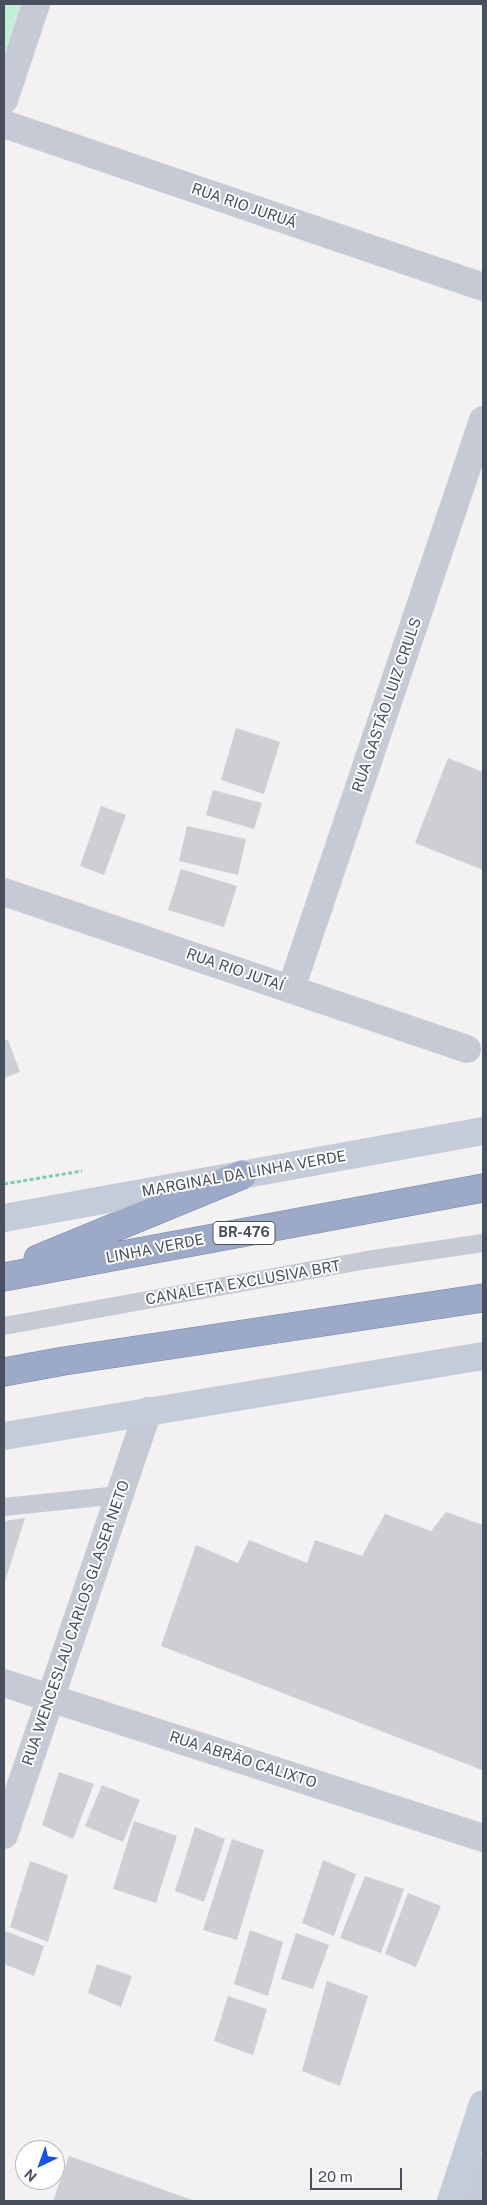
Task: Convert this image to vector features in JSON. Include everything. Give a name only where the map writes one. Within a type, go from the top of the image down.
[{"type":"highway","points":[[4,1273],[242,1175]]},
{"type":"highway","name":"LINHA VERDE","points":[[4,1278],[483,1188]]},
{"type":"highway","points":[[4,1372],[64,1361],[483,1298]]},
{"type":"main road","name":"MARGINAL DA LINHA VERDE","points":[[4,1218],[483,1131]]},
{"type":"main road","points":[[4,1436],[483,1356]]},
{"type":"main road","points":[[451,2201],[483,2104]]},
{"type":"street","points":[[4,100],[36,4]]},
{"type":"street","name":"RUA RIO JURUÁ","points":[[4,124],[483,287]]},
{"type":"street","name":"RUA GASTÃO LUIZ CRULS","points":[[290,989],[483,420]]},
{"type":"street","name":"RUA RIO JUTAÍ","points":[[4,892],[467,1049]]},
{"type":"street","name":"RUA WENCESLAU CARLOS GLASER NETO","points":[[4,1835],[148,1411]]},
{"type":"street","name":"RUA ABRÃO CALIXTO","points":[[4,1683],[483,1838]]},
{"type":"street","points":[[466,2201],[483,2168]]},
{"type":"lane","name":"CANALETA EXCLUSIVA BRT","points":[[4,1326],[367,1260],[483,1242]]},
{"type":"lane","points":[[4,1507],[119,1495]]},
{"type":"green space","points":[[4,4],[21,4],[4,54]]},
{"type":"building","points":[[236,728],[280,742],[264,794],[221,780]]},
{"type":"building","points":[[448,758],[483,772],[483,870],[415,843]]},
{"type":"building","points":[[213,790],[262,803],[254,829],[206,815]]},
{"type":"building","points":[[101,806],[126,815],[104,875],[80,866]]},
{"type":"building","points":[[187,826],[246,839],[238,875],[179,861]]},
{"type":"building","points":[[181,869],[237,886],[224,927],[168,910]]},
{"type":"building","points":[[8,1040],[20,1072],[4,1078],[4,1041]]},
{"type":"building","points":[[446,1512],[483,1525],[482,1770],[161,1646],[196,1545],[238,1563],[249,1540],[307,1563],[315,1540],[362,1556],[385,1514],[431,1531]]},
{"type":"building","points":[[25,1518],[4,1585],[4,1521]]},
{"type":"building","points":[[59,1772],[94,1784],[73,1839],[42,1825]]},
{"type":"building","points":[[102,1785],[140,1800],[123,1842],[85,1826]]},
{"type":"building","points":[[134,1821],[177,1836],[156,1903],[113,1889]]},
{"type":"building","points":[[195,1827],[225,1839],[204,1902],[175,1891]]},
{"type":"building","points":[[232,1839],[264,1850],[237,1940],[203,1930]]},
{"type":"building","points":[[323,1860],[356,1874],[334,1936],[302,1923]]},
{"type":"building","points":[[30,1861],[68,1875],[48,1942],[10,1927]]},
{"type":"building","points":[[365,1876],[404,1889],[381,1953],[340,1938]]},
{"type":"building","points":[[408,1893],[441,1906],[416,1967],[385,1954]]},
{"type":"building","points":[[250,1930],[283,1942],[268,1996],[234,1984]]},
{"type":"building","points":[[5,1931],[44,1946],[34,1976],[4,1964]]},
{"type":"building","points":[[296,1933],[329,1945],[313,1989],[281,1979]]},
{"type":"building","points":[[97,1964],[132,1976],[121,2007],[88,1993]]},
{"type":"building","points":[[327,1981],[368,1996],[340,2086],[302,2071]]},
{"type":"building","points":[[228,1996],[267,2009],[253,2055],[214,2041]]},
{"type":"building","points":[[69,2156],[195,2201],[53,2201],[57,2190],[65,2190],[65,2167]]}]
